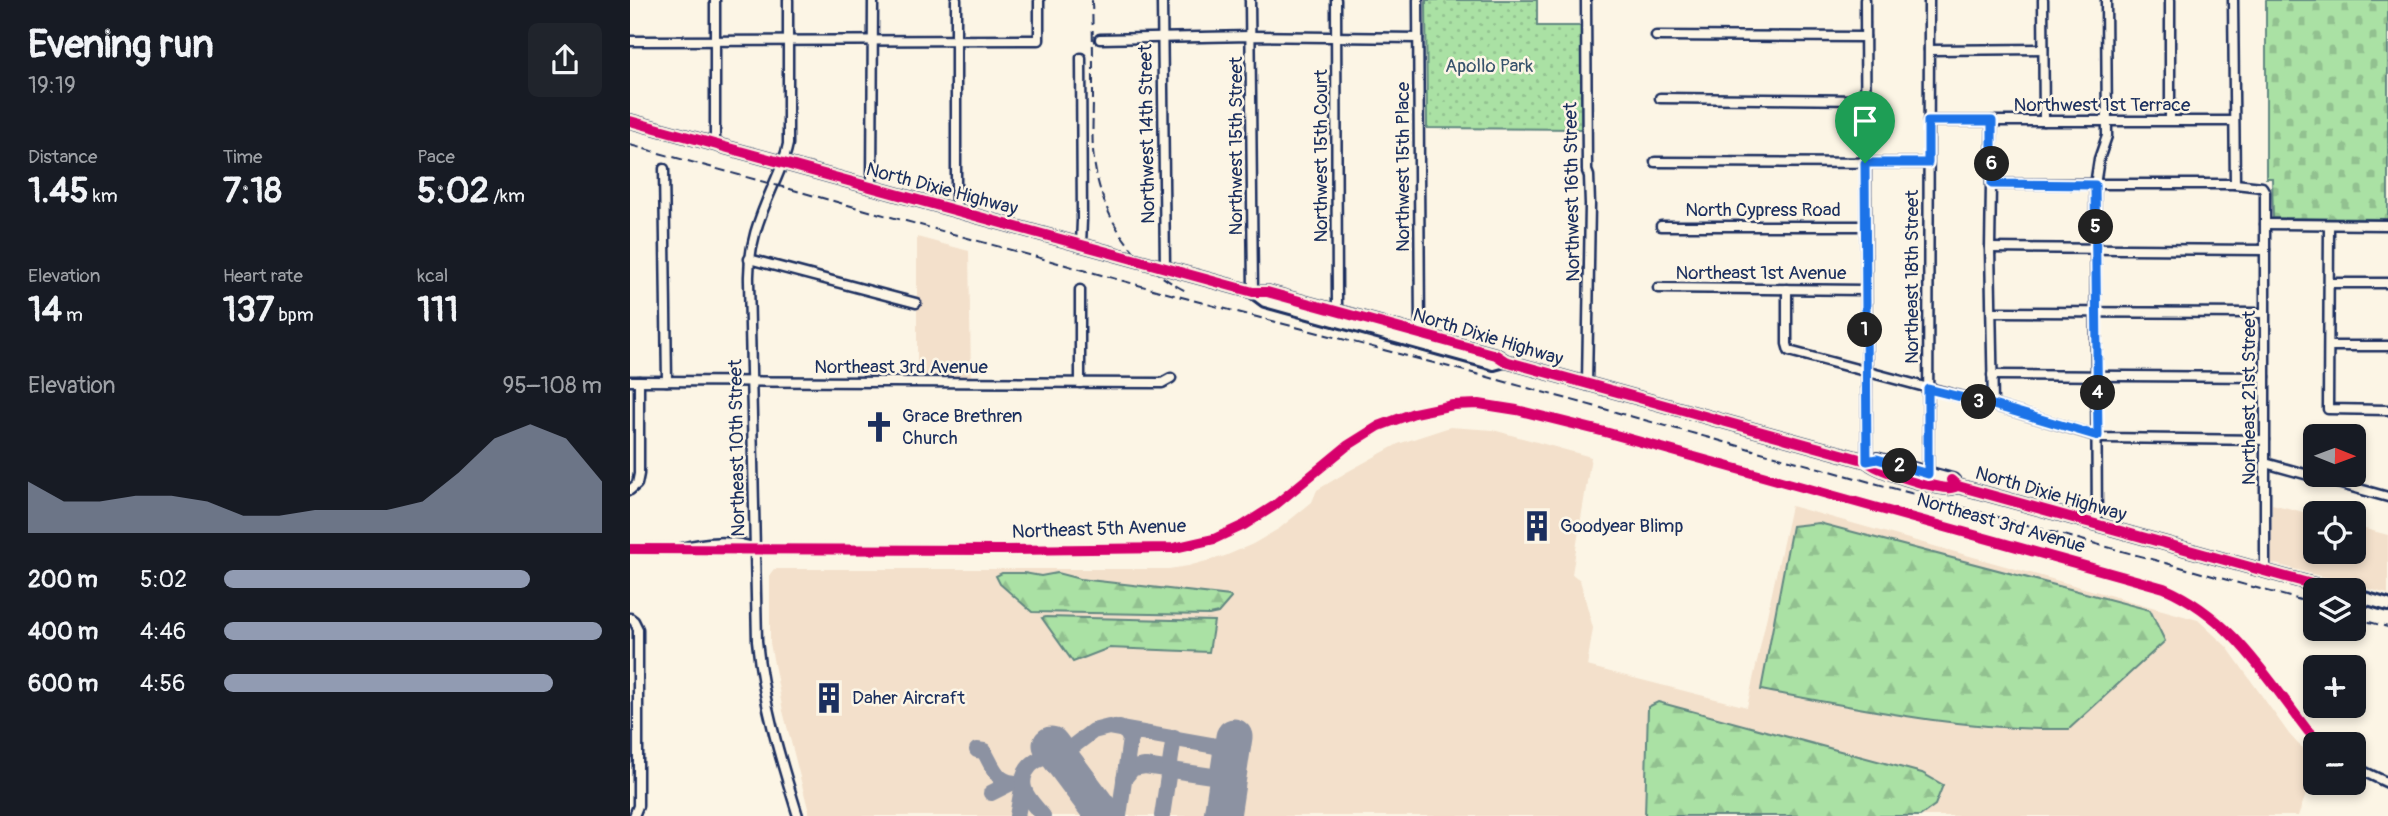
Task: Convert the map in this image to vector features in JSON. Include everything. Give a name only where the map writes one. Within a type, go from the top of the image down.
[{"type":"main road","name":"North Dixie Highway","points":[[630,121],[1253,292],[1267,292],[1337,311],[1496,355],[1505,361],[1587,385],[1867,461],[1877,459],[1953,480],[1958,486],[2303,582]]},
{"type":"main road","name":"North Dixie Highway","points":[[1253,292],[1265,301],[1494,364],[1505,361]]},
{"type":"main road","name":"North Dixie Highway","points":[[1867,461],[1873,468],[1950,489],[1958,486]]},
{"type":"main road","points":[[2366,599],[2388,605]]},
{"type":"street","points":[[715,0],[715,144]]},
{"type":"street","name":"Northeast 10th Street","points":[[788,0],[789,135],[783,164],[753,234],[749,259],[757,641],[769,719],[798,816]]},
{"type":"street","points":[[872,187],[873,0]]},
{"type":"street","points":[[956,0],[956,211]]},
{"type":"street","points":[[630,41],[1039,40],[1039,0]]},
{"type":"street","name":"Northwest 14th Street","points":[[1162,0],[1165,268]]},
{"type":"street","name":"Northwest 15th Street","points":[[1250,0],[1253,292]]},
{"type":"street","name":"Northwest 15th Court","points":[[1336,0],[1337,311]]},
{"type":"street","name":"Northwest 15th Place","points":[[1418,0],[1420,334]]},
{"type":"street","name":"Northwest 16th Street","points":[[1586,0],[1587,171],[1590,204],[1587,385]]},
{"type":"street","points":[[1865,0],[1864,290],[1867,461]]},
{"type":"street","name":"Northeast 18th Street","points":[[1928,474],[1929,0]]},
{"type":"street","points":[[2043,0],[2044,121]]},
{"type":"street","points":[[2098,525],[2095,185],[2099,159],[2107,136],[2106,0]]},
{"type":"street","points":[[2170,0],[2170,120]]},
{"type":"street","points":[[1992,184],[2235,184],[2233,0]]},
{"type":"street","points":[[1100,39],[1251,36],[1418,38]]},
{"type":"street","points":[[1656,36],[1865,37]]},
{"type":"street","points":[[1929,50],[2043,50]]},
{"type":"street","points":[[1080,245],[1081,58]]},
{"type":"street","points":[[1660,98],[1864,100]]},
{"type":"street","name":"Northwest 1st Terrace","points":[[1928,121],[2233,121]]},
{"type":"street","points":[[1992,121],[1990,248],[1993,405]]},
{"type":"street","points":[[1655,162],[1928,163]]},
{"type":"street","points":[[664,169],[667,381]]},
{"type":"street","name":"Northeast 21st Street","points":[[2235,184],[2262,187],[2265,192],[2265,571]]},
{"type":"street","points":[[2265,224],[2388,225]]},
{"type":"street","points":[[2329,225],[2328,409],[2388,411]]},
{"type":"street","name":"North Cypress Road","points":[[1661,226],[1865,226]]},
{"type":"street","points":[[1990,248],[2265,250]]},
{"type":"street","points":[[749,259],[916,303]]},
{"type":"street","points":[[2330,283],[2388,283]]},
{"type":"street","name":"Northeast 1st Avenue","points":[[1658,288],[1864,290]]},
{"type":"street","points":[[1787,289],[1789,351],[1993,405],[2103,438],[2265,440]]},
{"type":"street","points":[[1080,290],[1080,383]]},
{"type":"street","points":[[1992,312],[2265,313]]},
{"type":"street","points":[[2330,346],[2388,346]]},
{"type":"street","points":[[1992,375],[2265,377]]},
{"type":"street","name":"Northeast 3rd Avenue","points":[[634,381],[1162,383],[1171,379]]},
{"type":"street","points":[[634,381],[639,474],[634,487]]},
{"type":"street","name":"Northeast 5th Avenue","points":[[630,550],[1171,548],[1214,539],[1244,525],[1273,506],[1347,446],[1379,426],[1414,413],[1453,405],[1489,405]]},
{"type":"street","name":"Northeast 3rd Avenue","points":[[1489,405],[1605,432],[2164,588],[2186,597],[2233,635],[2309,732]]},
{"type":"street","points":[[2265,463],[2388,496]]},
{"type":"street","points":[[630,618],[638,629],[638,806],[634,816]]},
{"type":"street","points":[[2366,773],[2388,783]]},
{"type":"shaded area","points":[[917,237],[969,251],[971,378],[917,377]]},
{"type":"shaded area","points":[[1450,427],[1493,430],[1591,457],[1572,574],[1580,580],[1593,628],[1587,666],[1747,707],[1791,506],[2198,620],[2227,647],[2289,734],[2303,748],[2303,795],[2306,795],[2298,816],[810,816],[783,711],[770,643],[770,574],[774,569],[1169,569],[1188,566],[1225,556],[1253,544],[1280,528],[1312,502],[1317,490],[1398,444]]},
{"type":"shaded area","points":[[2272,504],[2303,512],[2303,564],[2366,564],[2366,529],[2388,535],[2388,594],[2366,588],[2366,578],[2328,578],[2271,563]]},
{"type":"green space","name":"Apollo Park","points":[[1426,0],[1537,0],[1537,26],[1583,26],[1583,129],[1427,128]]},
{"type":"green space","points":[[2266,0],[2388,0],[2388,219],[2273,218],[2272,178],[2266,178]]},
{"type":"green space","points":[[1819,523],[2150,610],[2165,641],[2069,729],[1953,723],[1761,690],[1792,526]]},
{"type":"green space","points":[[1002,573],[1041,576],[1057,573],[1080,579],[1231,598],[1218,613],[1209,615],[1032,612],[1000,584],[996,576]]},
{"type":"green space","points":[[1042,618],[1214,621],[1209,652],[1109,648],[1073,662]]},
{"type":"green space","points":[[1658,702],[1922,773],[1943,785],[1935,805],[1920,816],[1645,816],[1648,707]]},
{"type":"taxiway","points":[[1060,756],[1093,731],[1109,727],[1216,746],[1224,755],[1229,774]]},
{"type":"taxiway","points":[[1119,816],[1130,739],[1120,728]]},
{"type":"taxiway","points":[[1162,816],[1174,737]]},
{"type":"taxiway","points":[[977,750],[984,751],[1002,779],[1023,783],[1017,816]]},
{"type":"taxiway","points":[[1043,816],[1025,792],[1023,780],[1026,772],[1036,761],[1043,758],[1051,757],[1065,763]]},
{"type":"taxiway","points":[[1124,779],[1133,768],[1145,766],[1212,776],[1224,784],[1226,793]]},
{"type":"taxiway","points":[[991,793],[1009,784]]},
{"type":"runway","points":[[1222,816],[1234,737]]},
{"type":"runway","points":[[1051,745],[1104,816]]},
{"type":"railway","points":[[1092,0],[1093,141],[1099,187],[1125,240],[1152,269],[1186,291]]},
{"type":"railway","points":[[630,145],[2303,601]]},
{"type":"railway","points":[[2366,621],[2388,627]]},
{"type":"cycle path","points":[[630,121],[1253,292],[1267,292],[1496,355],[1505,361],[1867,461],[1892,474],[1917,482],[1949,488],[1958,486]]},
{"type":"cycle path","points":[[630,549],[1174,548],[1214,539],[1244,525],[1274,506],[1347,446],[1379,426],[1414,413],[1453,405],[1479,404],[1517,410],[1605,432],[2164,588],[2188,600],[2228,631],[2309,732]]},
{"type":"cycle path","points":[[1951,480],[1958,486],[2303,582]]},
{"type":"place","name":"Grace Brethren Church","points":[[879,427]]},
{"type":"place","name":"Goodyear Blimp","points":[[1537,526]]},
{"type":"place","name":"Daher Aircraft","points":[[829,698]]},
{"type":"route","points":[[1928,121],[1992,121],[1992,184],[2095,185],[2098,436],[1928,389],[1928,474],[1877,459],[1867,461],[1865,163],[1928,163],[1928,121]]}]
